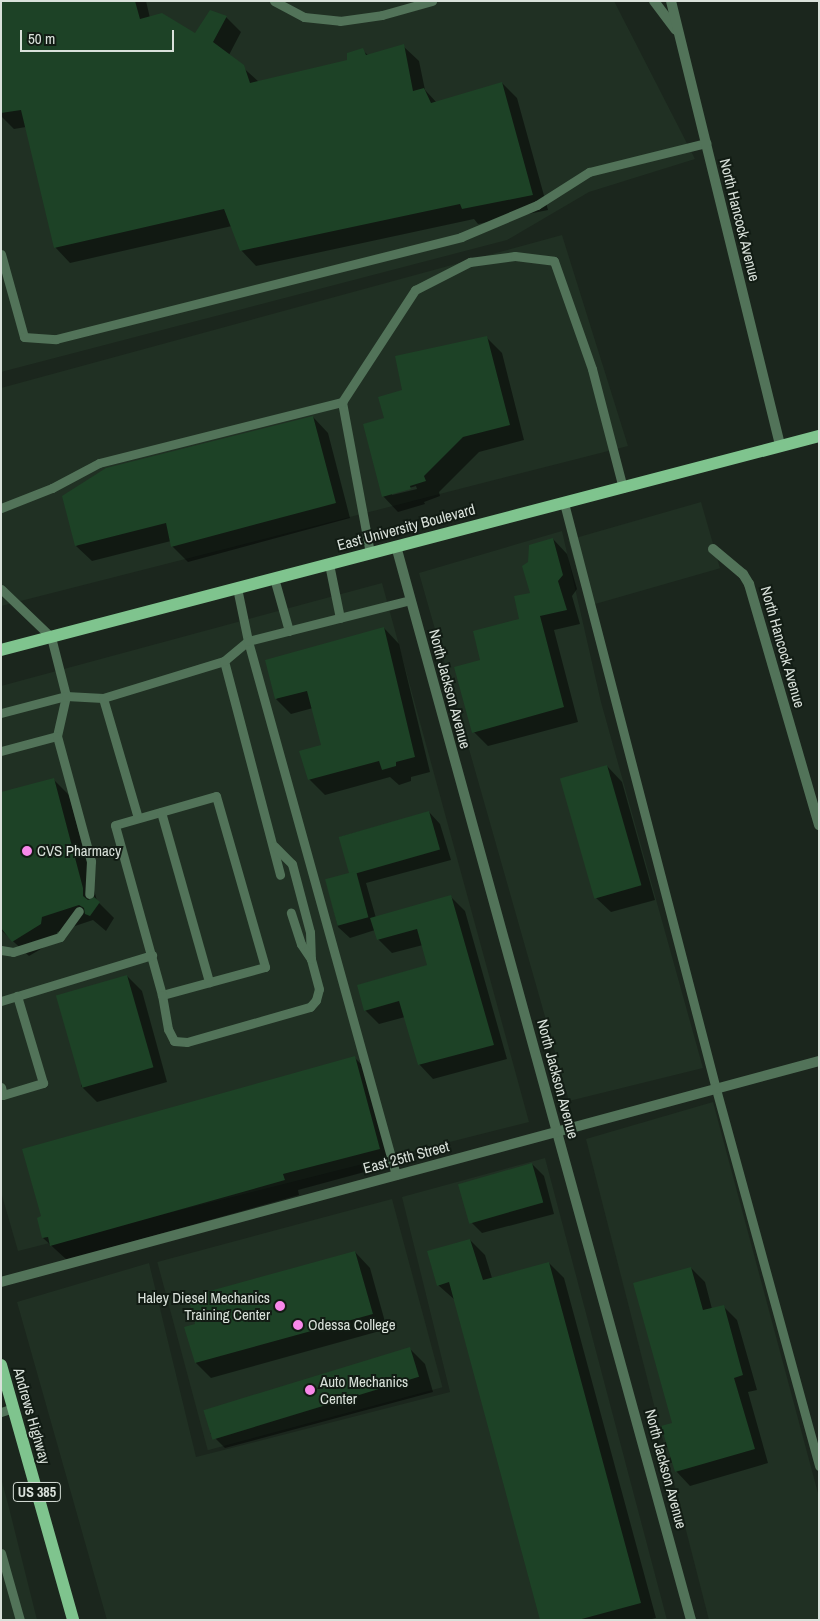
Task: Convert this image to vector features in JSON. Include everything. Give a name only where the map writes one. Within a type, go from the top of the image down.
[{"type":"main road","name":"East University Boulevard","points":[[1,650],[819,436]]},
{"type":"main road","name":"Andrews Highway","points":[[1,1365],[7,1410],[72,1620]]},
{"type":"street","points":[[654,1],[679,34]]},
{"type":"street","name":"North Hancock Avenue","points":[[671,1],[780,446]]},
{"type":"street","name":"North Jackson Avenue","points":[[396,546],[692,1620]]},
{"type":"street","name":"North Hancock Avenue","points":[[713,549],[742,574],[749,584],[819,825]]},
{"type":"street","name":"East 25th Street","points":[[1,1282],[819,1061]]},
{"type":"lane","points":[[274,1],[304,17],[340,20],[382,15],[432,1]]},
{"type":"lane","points":[[1,254],[24,337],[56,339],[461,237],[537,204],[589,172],[706,143]]},
{"type":"lane","points":[[1,508],[52,488],[99,463],[342,402],[415,290],[470,262],[515,256],[554,261],[592,369],[623,488]]},
{"type":"lane","points":[[342,402],[370,553]]},
{"type":"lane","points":[[564,503],[716,1089],[819,1466]]},
{"type":"lane","points":[[328,564],[340,618]]},
{"type":"lane","points":[[274,578],[289,631]]},
{"type":"lane","points":[[237,588],[248,641],[396,1175]]},
{"type":"lane","points":[[1,589],[51,637],[66,696],[57,736],[91,861],[89,894]]},
{"type":"lane","points":[[1,713],[66,696],[103,698],[224,661],[248,641],[410,600]]},
{"type":"lane","points":[[224,661],[280,875]]},
{"type":"lane","points":[[103,698],[138,818]]},
{"type":"lane","points":[[1,751],[57,736]]},
{"type":"lane","points":[[162,995],[265,967],[216,796],[115,825],[152,955],[168,1029],[174,1041],[187,1042],[310,1008],[316,1000],[319,989],[311,959],[310,932],[292,864],[273,845]]},
{"type":"lane","points":[[161,812],[209,982]]},
{"type":"lane","points":[[1,950],[13,952],[60,937],[79,911]]},
{"type":"lane","points":[[291,913],[301,944],[311,959]]},
{"type":"lane","points":[[1,1001],[152,955]]},
{"type":"lane","points":[[1,1087],[3,1094],[43,1083],[17,996]]},
{"type":"lane","points":[[1,1553],[20,1620]]},
{"type":"shaded area","points":[[1,1],[614,1],[695,159],[589,192],[507,240],[1,372]]},
{"type":"shaded area","points":[[562,235],[628,446],[1,606],[1,388]]},
{"type":"shaded area","points":[[701,502],[720,568],[587,606],[568,540]]},
{"type":"shaded area","points":[[562,531],[601,702],[703,1068],[569,1101],[419,573]]},
{"type":"shaded area","points":[[382,583],[529,1122],[18,1251],[1,1192],[1,686]]},
{"type":"shaded area","points":[[713,1102],[819,1497],[819,1620],[709,1620],[586,1139]]},
{"type":"shaded area","points":[[545,1158],[667,1620],[107,1620],[17,1302],[149,1263],[196,1457],[450,1392],[402,1197]]},
{"type":"shaded area","name":"Odessa College","points":[[392,1199],[442,1387],[208,1450],[157,1262]]},
{"type":"shaded area","points":[[1,1478],[8,1504],[37,1620],[1,1620]]},
{"type":"building","points":[[1,1],[135,1],[140,19],[162,13],[195,33],[210,10],[227,16],[213,42],[244,65],[250,83],[347,60],[347,53],[363,48],[366,55],[404,44],[413,91],[424,88],[431,103],[502,82],[533,195],[462,209],[460,204],[240,251],[224,209],[54,248],[21,110],[1,113]]},
{"type":"building","points":[[487,336],[510,425],[463,437],[424,476],[426,481],[410,486],[411,489],[382,497],[363,424],[384,418],[378,397],[402,390],[395,356]]},
{"type":"building","points":[[313,416],[336,503],[171,547],[166,523],[75,546],[62,496],[106,468]]},
{"type":"building","points":[[553,538],[563,575],[558,581],[567,610],[540,616],[564,707],[472,733],[454,667],[480,660],[473,631],[519,619],[514,596],[530,593],[522,566],[528,562],[529,545]]},
{"type":"building","points":[[384,627],[415,757],[396,762],[396,766],[382,770],[379,761],[308,780],[299,751],[321,745],[307,691],[275,699],[265,660]]},
{"type":"building","points":[[607,765],[641,885],[594,899],[560,779]]},
{"type":"building","name":"CVS Pharmacy","points":[[54,778],[83,888],[83,896],[88,900],[94,897],[100,902],[90,916],[85,914],[84,908],[79,905],[42,917],[41,924],[12,942],[1,928],[1,792]]},
{"type":"building","points":[[429,811],[440,849],[350,875],[339,837]]},
{"type":"building","points":[[356,871],[368,917],[338,926],[325,879]]},
{"type":"building","points":[[451,895],[494,1045],[418,1065],[399,1001],[364,1011],[357,985],[427,965],[417,929],[377,940],[370,918]]},
{"type":"building","points":[[127,975],[153,1067],[82,1088],[56,995]]},
{"type":"building","points":[[355,1056],[380,1149],[283,1174],[285,1180],[50,1246],[48,1237],[42,1238],[37,1218],[41,1216],[22,1149]]},
{"type":"building","points":[[532,1163],[543,1202],[469,1224],[458,1184]]},
{"type":"building","points":[[470,1239],[483,1280],[549,1262],[641,1603],[578,1620],[540,1620],[449,1282],[437,1286],[427,1251]]},
{"type":"building","name":"Haley Diesel Mechanics Training Center","points":[[355,1251],[373,1314],[195,1363],[184,1327],[195,1324],[188,1297]]},
{"type":"building","points":[[691,1267],[703,1310],[724,1305],[743,1375],[734,1378],[755,1449],[675,1472],[661,1426],[672,1423],[633,1283]]},
{"type":"building","name":"Auto Mechanics Center","points":[[410,1347],[419,1377],[213,1440],[203,1410]]},
{"type":"place","name":"CVS Pharmacy","points":[[27,851]]},
{"type":"place","name":"Haley Diesel Mechanics Training Center","points":[[280,1306]]},
{"type":"place","name":"Odessa College","points":[[298,1325]]},
{"type":"place","name":"Auto Mechanics Center","points":[[310,1390]]}]
